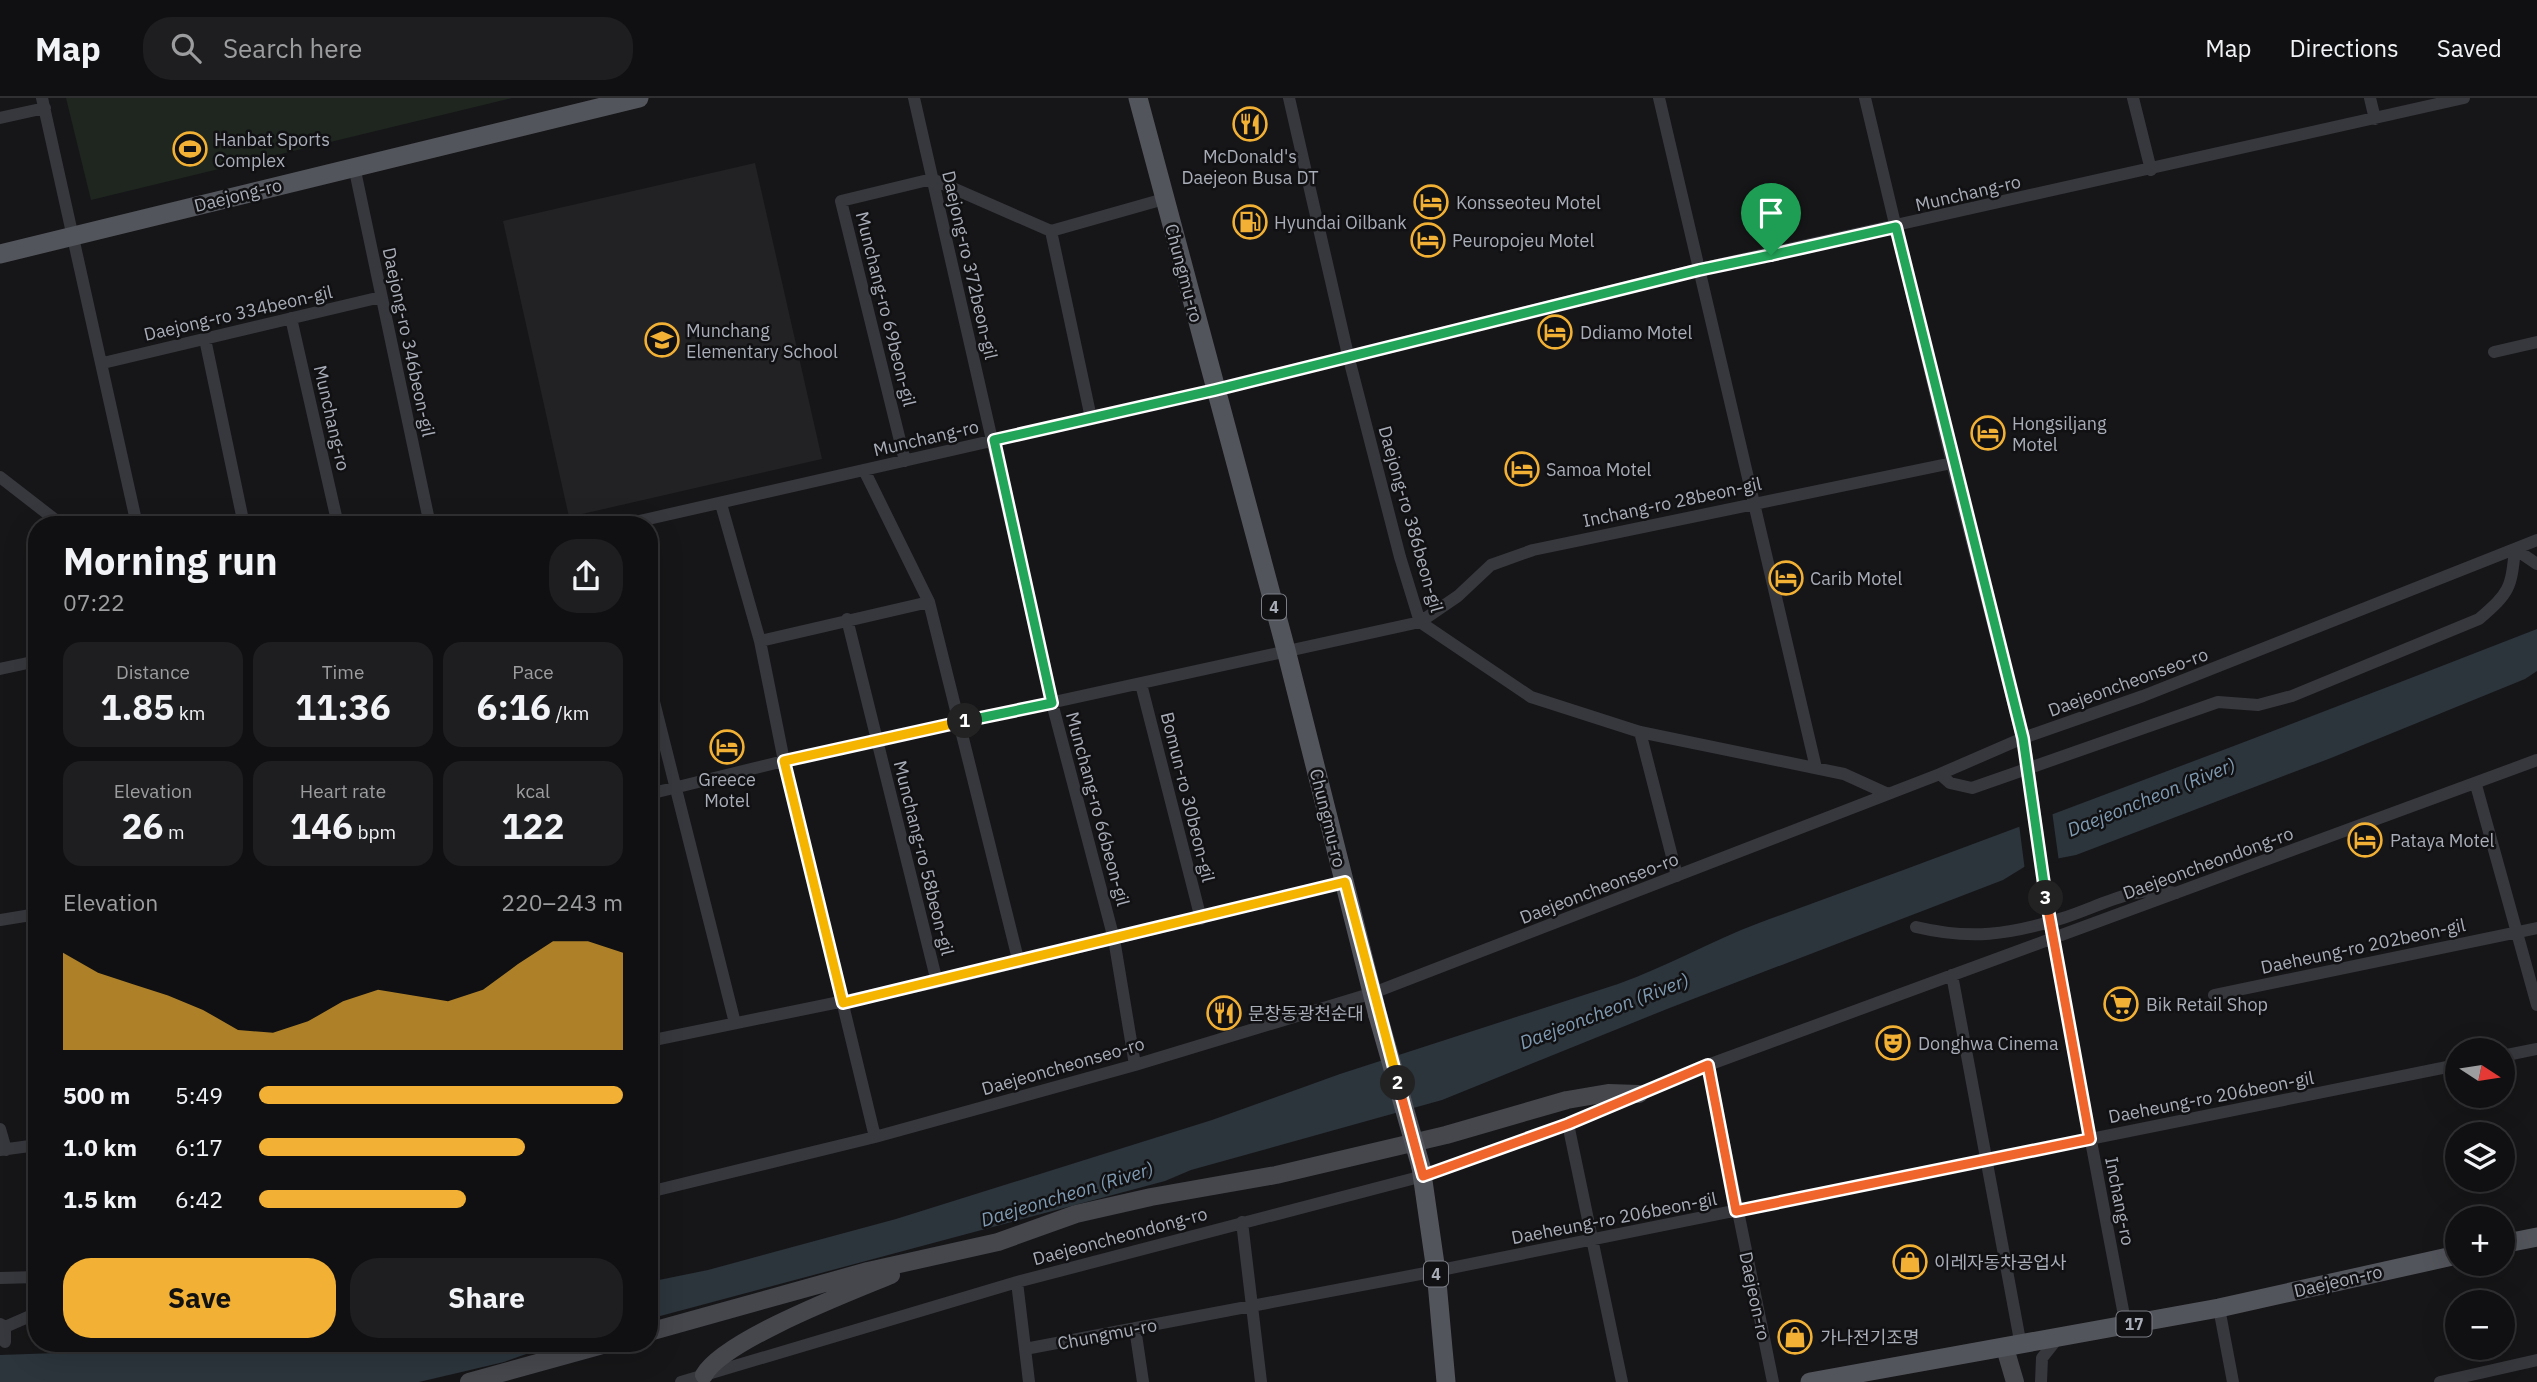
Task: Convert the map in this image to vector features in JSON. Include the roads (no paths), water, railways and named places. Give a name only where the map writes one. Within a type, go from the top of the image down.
[{"type":"main road","name":"Daejong-ro","points":[[0,254],[639,98]]},
{"type":"main road","points":[[1127,98],[1144,122]]},
{"type":"main road","name":"Chungmu-ro","points":[[1138,98],[1286,650],[1378,1016],[1422,1171],[1436,1271],[1446,1382]]},
{"type":"main road","points":[[1144,122],[1150,98]]},
{"type":"main road","points":[[658,1330],[932,1255],[998,1242],[1101,1208],[1198,1187],[1276,1175],[1446,1135],[1567,1100],[1608,1093],[1640,1094]]},
{"type":"main road","points":[[2515,1241],[2537,1237]]},
{"type":"main road","points":[[704,1375],[722,1355],[799,1314],[932,1255]]},
{"type":"main road","name":"Daejeon-ro","points":[[1810,1382],[2219,1308],[2445,1258]]},
{"type":"main road","points":[[2011,1379],[2013,1347]]},
{"type":"main road","points":[[468,1382],[577,1352]]},
{"type":"street","name":"Daejong-ro 372beon-gil","points":[[914,98],[994,440]]},
{"type":"street","name":"Daejong-ro 386beon-gil","points":[[1289,98],[1348,355],[1400,557],[1420,622],[1531,697],[1640,732],[1816,768],[1864,781],[1888,794]]},
{"type":"street","points":[[1659,98],[1816,768]]},
{"type":"street","name":"Inchang-ro","points":[[1865,98],[1952,463],[2023,738],[2051,932],[2126,1325]]},
{"type":"street","points":[[2133,98],[2151,170]]},
{"type":"street","points":[[2370,98],[2375,119]]},
{"type":"street","name":"Munchang-ro","points":[[658,517],[1215,390],[1699,270],[2464,98]]},
{"type":"street","points":[[0,118],[43,103],[75,236],[135,516]]},
{"type":"street","name":"Daejong-ro 346beon-gil","points":[[354,166],[428,516]]},
{"type":"street","points":[[932,180],[1051,231],[1164,200]]},
{"type":"street","name":"Munchang-ro 69beon-gil","points":[[905,461],[841,201],[932,180]]},
{"type":"street","points":[[1051,231],[1091,418]]},
{"type":"street","name":"Daejong-ro 334beon-gil","points":[[103,363],[381,297]]},
{"type":"street","name":"Munchang-ro","points":[[291,318],[336,516]]},
{"type":"street","points":[[205,339],[242,516]]},
{"type":"street","points":[[2494,352],[2537,342]]},
{"type":"street","name":"Munchang-ro 66beon-gil","points":[[994,440],[1052,703],[1114,939],[1135,1065]]},
{"type":"street","name":"Inchang-ro 28beon-gil","points":[[1420,622],[1458,596],[1492,565],[1533,550],[1952,463]]},
{"type":"street","points":[[864,470],[929,601],[1019,963]]},
{"type":"street","points":[[0,477],[50,516]]},
{"type":"street","points":[[721,504],[760,641],[784,761],[875,1138]]},
{"type":"street","name":"Daejeoncheonseo-ro","points":[[658,1190],[875,1138],[1135,1065],[1373,993],[1940,774],[2023,738],[2167,687],[2537,540]]},
{"type":"street","points":[[1940,774],[1950,783],[1972,788],[2218,702],[2258,705],[2292,696],[2479,619],[2502,599],[2512,583],[2515,549],[2537,564]]},
{"type":"street","points":[[760,641],[929,601]]},
{"type":"street","name":"Munchang-ro 58beon-gil","points":[[847,620],[937,982]]},
{"type":"street","points":[[658,792],[784,761],[1420,622]]},
{"type":"street","points":[[0,669],[28,663]]},
{"type":"street","name":"Bomun-ro 30beon-gil","points":[[1141,684],[1201,919]]},
{"type":"street","points":[[658,719],[735,1023]]},
{"type":"street","points":[[1640,732],[1677,876]]},
{"type":"street","name":"Daejeoncheondong-ro","points":[[682,1382],[1017,1282],[1422,1171],[1568,1124],[1708,1065],[1952,975],[2051,932],[2176,893],[2476,785],[2537,760]]},
{"type":"street","points":[[2476,785],[2537,1005]]},
{"type":"street","points":[[658,1039],[937,982],[1345,882]]},
{"type":"street","points":[[1916,928],[1951,936],[1987,936],[2061,919],[2142,890],[2157,888],[2176,893]]},
{"type":"street","points":[[0,920],[28,915]]},
{"type":"street","name":"Daeheung-ro 202beon-gil","points":[[2214,995],[2537,928]]},
{"type":"street","points":[[1952,975],[1986,1160],[2013,1347]]},
{"type":"street","points":[[2515,1053],[2537,1049]]},
{"type":"street","points":[[1708,1065],[1736,1211]]},
{"type":"street","name":"Daeheung-ro 206beon-gil","points":[[1436,1271],[2445,1067]]},
{"type":"street","points":[[1568,1124],[1622,1382]]},
{"type":"street","points":[[0,1129],[3,1150],[28,1146]]},
{"type":"street","name":"Daejeon-ro","points":[[1736,1211],[1773,1382]]},
{"type":"street","points":[[1242,1222],[1261,1382]]},
{"type":"street","name":"Chungmu-ro","points":[[1025,1349],[1436,1271]]},
{"type":"street","points":[[0,1278],[28,1277]]},
{"type":"street","points":[[1017,1282],[1029,1382]]},
{"type":"street","points":[[2219,1308],[2233,1382]]},
{"type":"street","points":[[5,1342],[2,1325],[28,1316]]},
{"type":"street","points":[[1135,1328],[1143,1382]]},
{"type":"street","points":[[2041,1382],[2042,1358],[2057,1339]]},
{"type":"street","points":[[2440,1382],[2537,1360]]},
{"type":"water","name":"Daejeoncheon (River)","points":[[2537,629],[2537,671],[2525,679],[2331,758],[2076,855],[2029,864],[2003,880],[1667,1009],[1442,1100],[1191,1170],[1165,1181],[658,1317],[658,1280],[708,1270],[896,1219],[1212,1120],[1340,1074],[1618,984],[1759,923]]},
{"type":"water","points":[[85,1352],[532,1352],[504,1362],[419,1382],[0,1382],[0,1355]]},
{"type":"place","name":"McDonald's Daejeon Busa DT","points":[[1250,124]]},
{"type":"place","name":"Hanbat Sports Complex","points":[[190,149]]},
{"type":"place","name":"Konsseoteu Motel","points":[[1431,202]]},
{"type":"place","name":"Hyundai Oilbank","points":[[1250,222]]},
{"type":"place","name":"Peuropojeu Motel","points":[[1428,240]]},
{"type":"place","name":"Ddiamo Motel","points":[[1555,332]]},
{"type":"place","name":"Munchang Elementary School","points":[[662,340]]},
{"type":"place","name":"Hongsiljang Motel","points":[[1988,433]]},
{"type":"place","name":"Samoa Motel","points":[[1522,469]]},
{"type":"place","name":"Carib Motel","points":[[1786,578]]},
{"type":"place","name":"Greece Motel","points":[[727,747]]},
{"type":"place","name":"Pataya Motel","points":[[2365,840]]},
{"type":"place","name":"Bik Retail Shop","points":[[2121,1004]]},
{"type":"place","name":"문창동광천순대","points":[[1224,1013]]},
{"type":"place","name":"Donghwa Cinema","points":[[1893,1043]]},
{"type":"place","name":"이레자동차공업사","points":[[1910,1262]]},
{"type":"place","name":"가나전기조명","points":[[1795,1337]]}]
